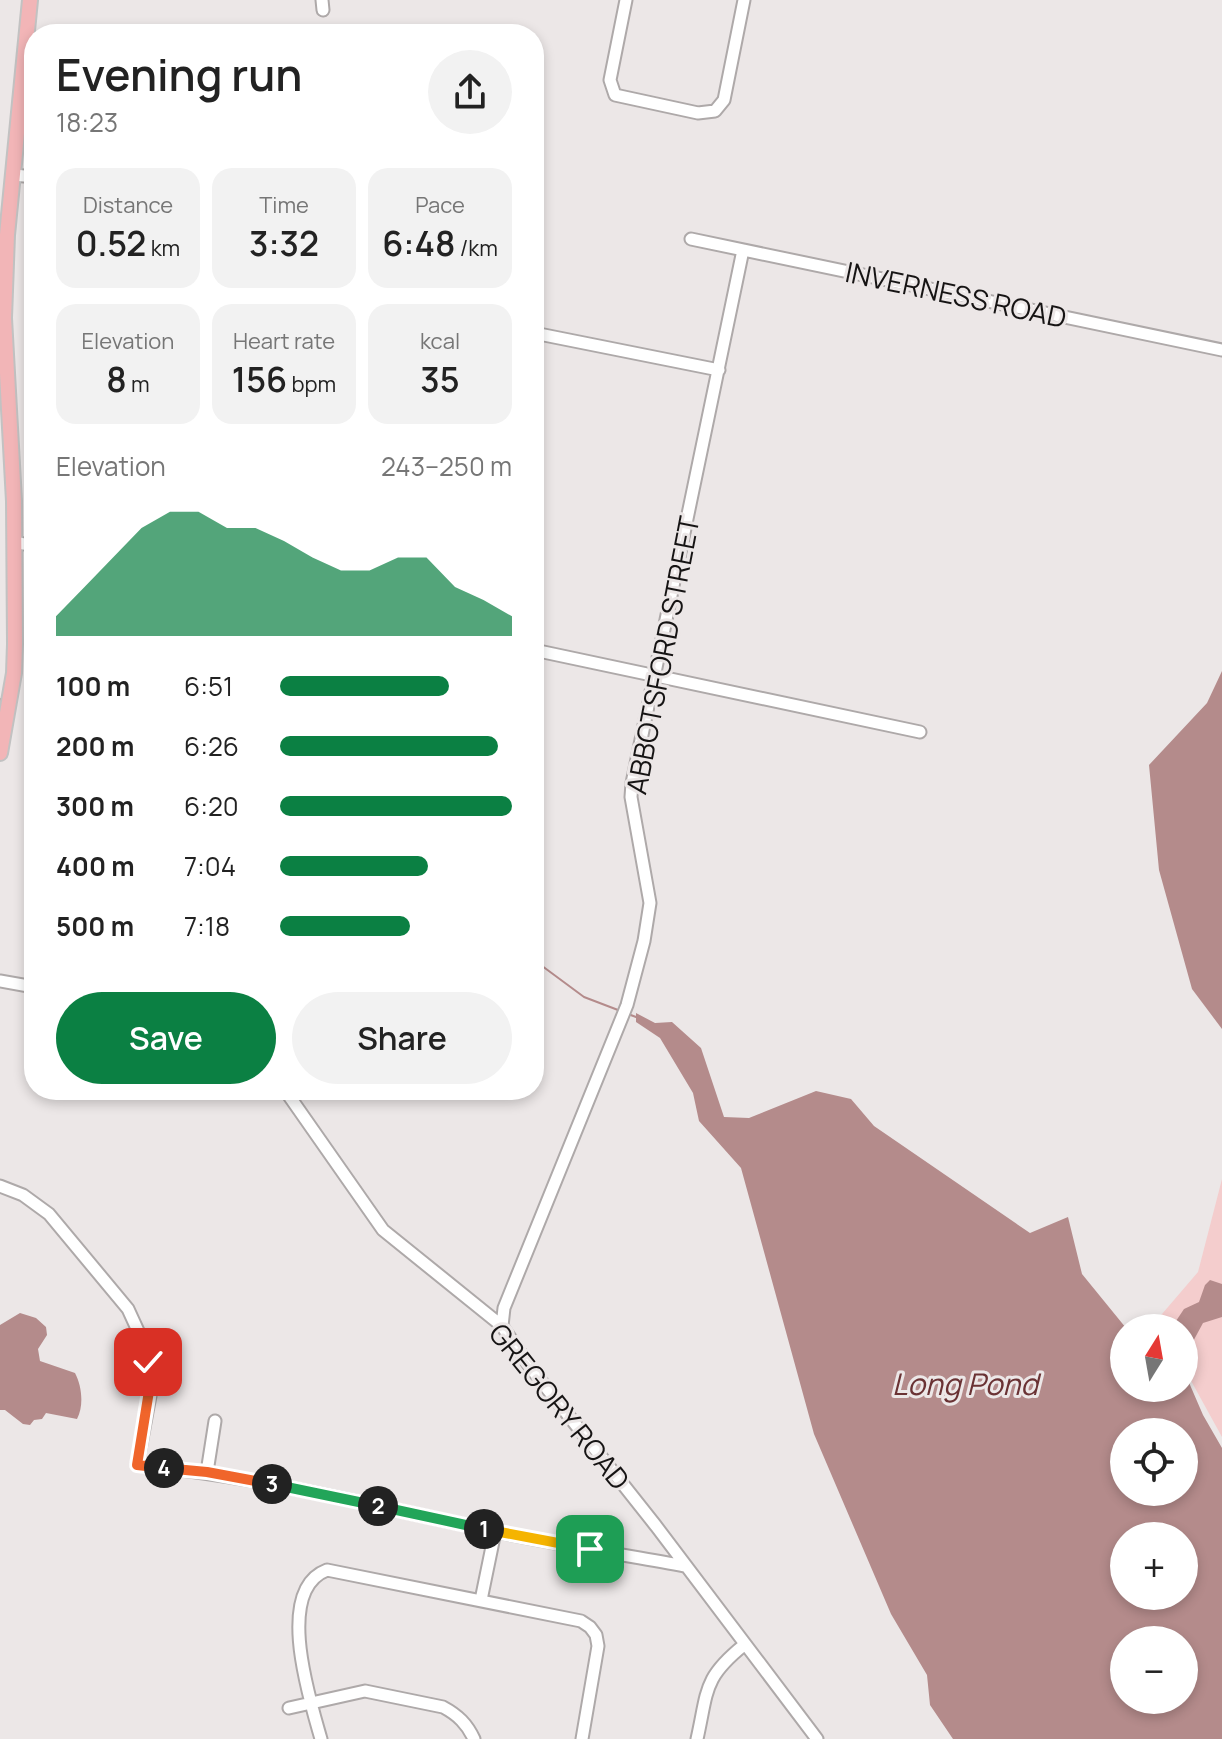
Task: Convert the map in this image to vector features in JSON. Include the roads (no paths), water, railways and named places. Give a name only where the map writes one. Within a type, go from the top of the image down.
[{"type":"main road","points":[[28,24],[30,0]]},
{"type":"main road","points":[[0,753],[14,673],[14,501],[4,318],[4,240],[14,175],[24,66]]},
{"type":"street","points":[[626,0],[610,80],[615,95],[698,113],[715,111],[724,100],[744,0]]},
{"type":"street","points":[[14,175],[24,176]]},
{"type":"street","name":"INVERNESS ROAD","points":[[691,239],[1222,350]]},
{"type":"street","name":"ABBOTSFORD STREET","points":[[502,1326],[508,1296],[627,1005],[644,941],[650,903],[631,797],[632,783],[743,250]]},
{"type":"street","points":[[544,335],[719,370]]},
{"type":"street","points":[[14,542],[24,544]]},
{"type":"street","points":[[544,652],[920,732]]},
{"type":"street","points":[[0,981],[24,985]]},
{"type":"street","name":"GREGORY ROAD","points":[[292,1100],[383,1230],[502,1326],[530,1367],[817,1739]]},
{"type":"street","points":[[0,1186],[23,1195],[49,1214],[128,1309],[148,1362],[150,1396],[137,1465],[207,1472],[495,1532],[685,1566]]},
{"type":"street","points":[[207,1472],[215,1421]]},
{"type":"street","points":[[481,1600],[495,1532]]},
{"type":"street","points":[[321,1739],[298,1639],[310,1581],[319,1573],[337,1570],[581,1621],[593,1631],[598,1646],[582,1739]]},
{"type":"street","points":[[700,1738],[710,1679],[744,1645]]},
{"type":"street","points":[[289,1708],[365,1691],[443,1707],[455,1713],[474,1739]]},
{"type":"water","points":[[1222,671],[1222,1029],[1192,989],[1159,870],[1149,765],[1207,703]]},
{"type":"water","name":"Long Pond","points":[[636,1013],[655,1023],[672,1022],[701,1048],[724,1117],[749,1118],[816,1091],[851,1099],[874,1126],[1030,1233],[1068,1217],[1082,1274],[1115,1314],[1110,1314],[1110,1402],[1197,1402],[1222,1448],[1222,1739],[953,1739],[930,1705],[927,1675],[891,1614],[814,1434],[741,1168],[699,1121],[693,1093],[660,1038],[636,1022]]},
{"type":"water","points":[[1210,1280],[1222,1284],[1222,1317],[1203,1323],[1198,1332],[1198,1314],[1181,1314],[1199,1302]]},
{"type":"water","points":[[20,1313],[36,1318],[46,1327],[47,1335],[38,1349],[40,1361],[75,1373],[81,1396],[77,1419],[46,1413],[30,1425],[0,1410],[0,1325]]},
{"type":"waterway","points":[[544,967],[584,997],[618,1010]]},
{"type":"waterway","points":[[628,1014],[636,1017]]}]
